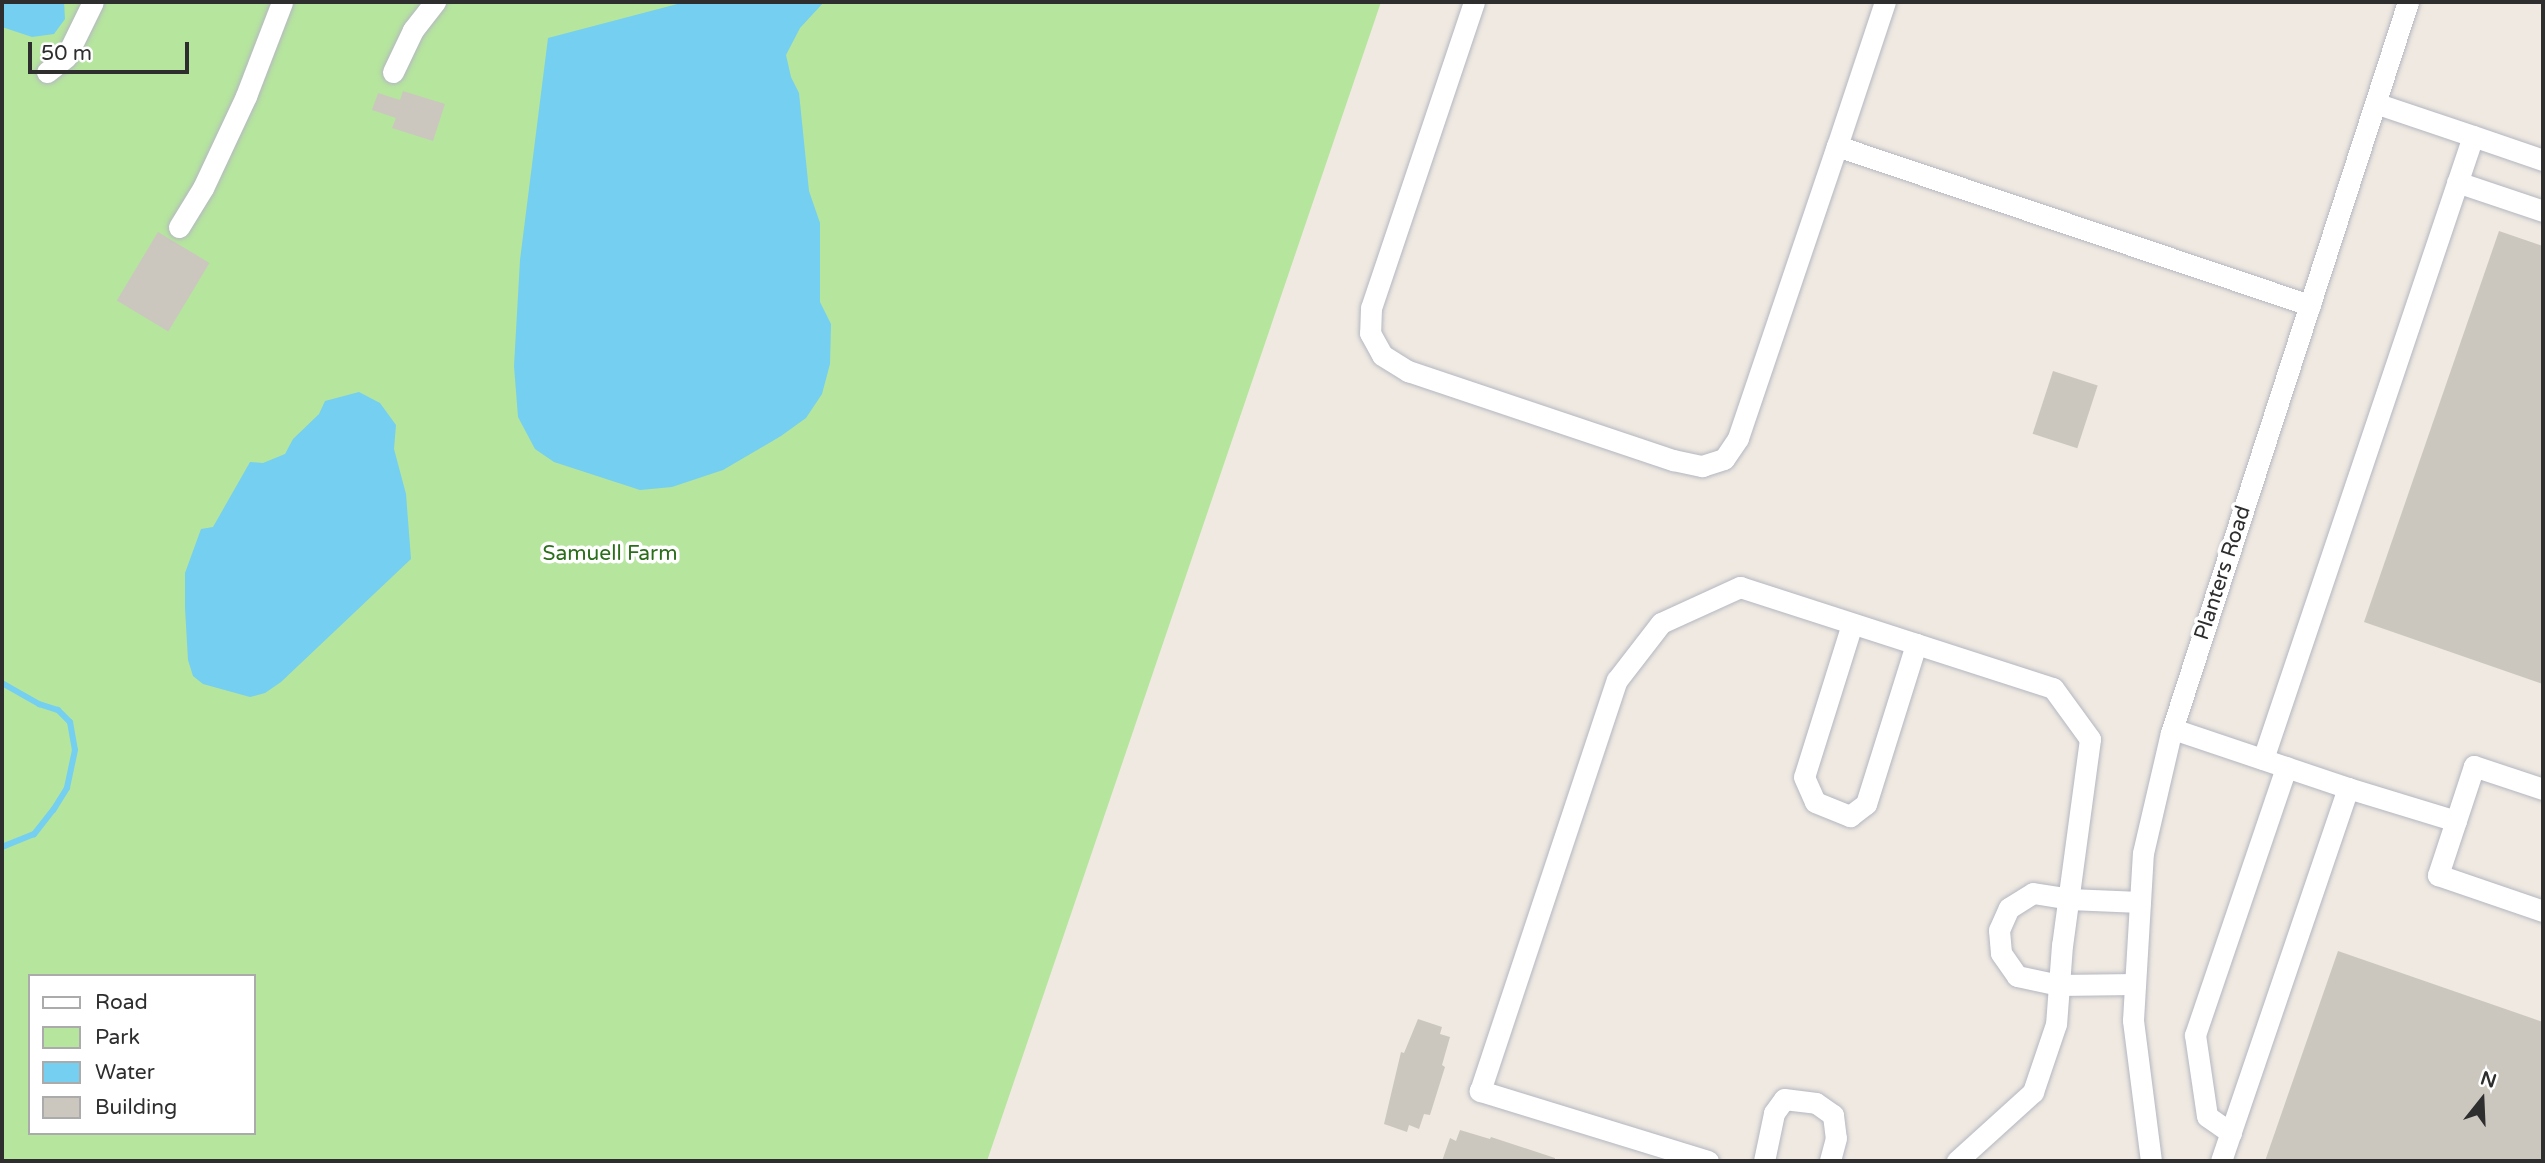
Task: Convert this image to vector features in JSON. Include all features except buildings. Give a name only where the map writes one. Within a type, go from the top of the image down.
[{"type":"street","points":[[47,72],[66,57],[93,2]]},
{"type":"street","points":[[179,227],[203,188],[246,96],[282,2]]},
{"type":"street","points":[[393,72],[414,30],[435,2]]},
{"type":"street","points":[[1474,2],[1371,308],[1370,333],[1382,355],[1408,372],[1673,460],[1702,466],[1724,459],[1738,438],[1885,2]]},
{"type":"street","name":"Planters Road","points":[[2151,1161],[2133,1020],[2143,853],[2173,729],[2408,2]]},
{"type":"street","points":[[2375,103],[2543,160]]},
{"type":"street","points":[[2263,759],[2473,136]]},
{"type":"street","points":[[1837,146],[2310,305]]},
{"type":"street","points":[[2457,182],[2543,211]]},
{"type":"street","points":[[1708,1161],[1480,1091],[1617,680],[1661,623],[1740,587],[2053,688],[2090,739],[2056,1024],[2033,1092],[1976,1154],[1957,1161]]},
{"type":"street","points":[[1852,624],[1804,777],[1815,802],[1850,816],[1866,804],[1916,644]]},
{"type":"street","points":[[2173,729],[2456,821]]},
{"type":"street","points":[[2543,789],[2474,766],[2438,875],[2543,911]]},
{"type":"street","points":[[2231,1133],[2207,1116],[2195,1035],[2286,767]]},
{"type":"street","points":[[2221,1161],[2348,788]]},
{"type":"street","points":[[2135,984],[2059,985],[2017,976],[2001,953],[1999,930],[2009,908],[2033,893],[2069,899],[2140,902]]},
{"type":"street","points":[[1764,1161],[1774,1112],[1784,1099],[1816,1103],[1833,1115],[1836,1138],[1830,1161]]},
{"type":"green space","name":"Samuell Farm","points":[[2,2],[1381,2],[987,1161],[2,1161]]},
{"type":"water","points":[[2,2],[64,2],[65,19],[54,34],[32,37],[2,27]]},
{"type":"water","points":[[685,2],[824,2],[800,28],[786,55],[791,77],[799,93],[809,191],[820,223],[820,302],[831,324],[830,364],[822,394],[806,418],[781,436],[723,470],[672,487],[640,490],[554,462],[535,449],[518,417],[514,366],[520,260],[548,38]]},
{"type":"water","points":[[359,392],[380,403],[396,425],[394,449],[406,494],[411,559],[281,682],[265,693],[250,697],[203,684],[193,676],[188,660],[185,608],[185,573],[201,529],[213,527],[250,462],[263,463],[285,454],[293,439],[319,414],[325,401]]},
{"type":"waterway","points":[[2,683],[39,704],[58,710],[70,722],[75,750],[67,788],[53,810],[34,834],[2,847]]}]
